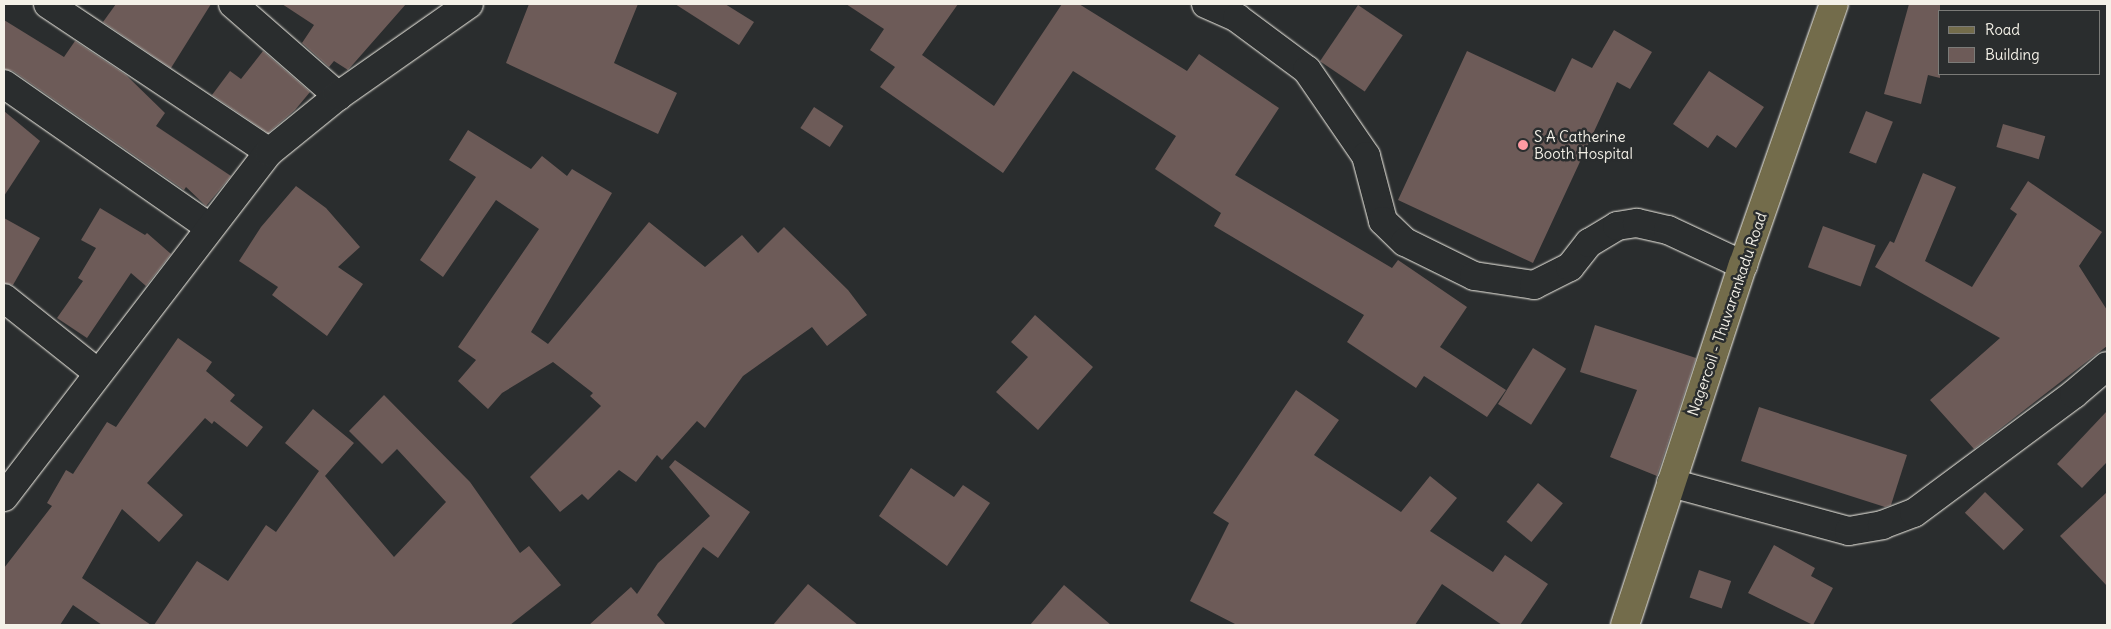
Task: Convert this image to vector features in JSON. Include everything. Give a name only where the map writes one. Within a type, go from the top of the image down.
[{"type":"main road","name":"Nagercoil - Thuvarankadu Road","points":[[1625,625],[1743,265],[1834,4]]},
{"type":"street","points":[[48,4],[269,152]]},
{"type":"street","points":[[233,4],[338,96]]},
{"type":"street","points":[[4,496],[209,227],[269,152],[338,96],[469,4]]},
{"type":"street","points":[[1206,4],[1237,18],[1307,70],[1366,156],[1383,221],[1405,242],[1474,276],[1534,286],[1570,267],[1589,243],[1617,226],[1637,223],[1668,230],[1743,265]]},
{"type":"street","points":[[4,84],[209,227]]},
{"type":"street","points":[[4,298],[98,373]]},
{"type":"street","points":[[1671,483],[1849,531],[1882,525],[1914,512],[2074,394],[2107,366]]},
{"type":"building","points":[[116,4],[211,4],[171,68],[103,22]]},
{"type":"building","points":[[282,4],[406,4],[348,70],[334,61],[329,67],[302,43],[314,25]]},
{"type":"building","points":[[529,4],[638,4],[614,63],[677,93],[658,134],[506,63]]},
{"type":"building","points":[[675,4],[725,4],[754,22],[739,45]]},
{"type":"building","points":[[846,4],[958,4],[922,55],[994,106],[1062,4],[1079,4],[1187,71],[1199,54],[1279,108],[1235,175],[1392,268],[1398,260],[1467,307],[1440,347],[1506,390],[1487,417],[1424,376],[1416,388],[1347,342],[1364,315],[1214,226],[1221,213],[1155,169],[1176,136],[1073,71],[1003,173],[880,87],[895,67],[870,50],[884,29]]},
{"type":"building","points":[[1909,4],[1940,4],[1940,10],[1938,10],[1938,75],[1940,75],[1940,78],[1928,75],[1921,104],[1884,94]]},
{"type":"building","points":[[1358,5],[1403,35],[1365,92],[1320,61]]},
{"type":"building","points":[[4,20],[64,57],[75,41],[126,75],[165,113],[156,126],[231,176],[206,206],[186,187],[184,190],[13,71],[4,69]]},
{"type":"building","points":[[1614,30],[1652,52],[1630,89],[1617,82],[1533,263],[1398,200],[1467,51],[1555,92],[1572,58],[1592,68]]},
{"type":"building","points":[[263,51],[310,92],[295,110],[268,133],[212,95],[230,71],[241,79]]},
{"type":"building","points":[[1709,71],[1764,107],[1736,148],[1717,135],[1708,148],[1673,124]]},
{"type":"building","points":[[814,107],[843,126],[830,147],[800,128]]},
{"type":"building","points":[[4,111],[40,141],[4,196]]},
{"type":"building","points":[[1866,111],[1893,122],[1876,164],[1849,153]]},
{"type":"building","points":[[2003,124],[2045,136],[2039,159],[1996,147]]},
{"type":"building","points":[[468,130],[531,169],[542,156],[567,176],[572,169],[612,193],[531,332],[548,344],[649,222],[705,267],[742,235],[758,253],[784,227],[848,290],[867,315],[827,346],[812,327],[743,376],[705,428],[697,421],[662,460],[657,455],[636,482],[619,470],[588,500],[582,494],[560,512],[530,477],[601,406],[590,396],[593,393],[553,362],[502,393],[488,409],[458,381],[476,360],[458,347],[539,229],[496,200],[443,277],[420,260],[476,177],[449,160]]},
{"type":"building","points":[[1923,173],[1956,187],[1925,261],[1972,287],[2017,214],[2010,209],[2028,181],[2102,232],[2079,266],[2107,310],[2107,346],[1974,449],[1930,400],[2000,338],[1875,267],[1890,241],[1894,243]]},
{"type":"building","points":[[296,186],[326,208],[360,247],[338,267],[363,284],[327,336],[272,295],[278,287],[239,261],[261,227]]},
{"type":"building","points":[[100,208],[145,235],[147,233],[171,254],[146,286],[131,273],[87,338],[57,318],[83,281],[78,278],[96,248],[81,240]]},
{"type":"building","points":[[4,218],[40,238],[13,285],[4,283]]},
{"type":"building","points":[[1823,226],[1876,245],[1861,286],[1808,267]]},
{"type":"building","points":[[1035,315],[1093,367],[1038,430],[996,392],[1028,357],[1011,342]]},
{"type":"building","points":[[1595,325],[1696,358],[1657,476],[1610,457],[1637,390],[1580,372]]},
{"type":"building","points":[[178,338],[212,362],[206,371],[235,395],[230,401],[263,427],[247,447],[214,421],[212,424],[205,418],[147,483],[183,515],[159,542],[122,509],[82,578],[151,625],[102,625],[73,605],[60,625],[4,625],[4,568],[52,506],[47,503],[66,470],[73,474],[107,422],[116,427]]},
{"type":"building","points":[[1533,348],[1566,369],[1531,425],[1498,404]]},
{"type":"building","points":[[1296,390],[1339,420],[1314,455],[1401,512],[1430,476],[1457,498],[1430,531],[1493,572],[1505,555],[1548,584],[1520,625],[1502,625],[1442,584],[1415,625],[1237,625],[1190,601],[1229,523],[1213,513]]},
{"type":"building","points":[[384,395],[470,482],[520,553],[529,546],[561,585],[510,625],[154,625],[197,561],[228,581],[266,525],[276,532],[319,471],[285,443],[313,409],[354,443],[325,476],[394,557],[446,502],[397,449],[382,464],[349,431]]},
{"type":"building","points":[[1759,407],[1907,455],[1891,505],[1885,507],[1741,461]]},
{"type":"building","points":[[2107,411],[2107,462],[2082,488],[2057,464]]},
{"type":"building","points":[[675,460],[750,512],[718,558],[703,547],[657,615],[666,625],[589,625],[631,587],[637,594],[658,563],[710,516],[669,467]]},
{"type":"building","points":[[911,468],[954,497],[963,485],[990,503],[947,566],[879,516]]},
{"type":"building","points":[[1538,483],[1563,503],[1531,542],[1507,522]]},
{"type":"building","points":[[1985,492],[2024,530],[2004,550],[1965,513]]},
{"type":"building","points":[[2107,492],[2107,586],[2060,536]]},
{"type":"building","points":[[1774,545],[1815,568],[1811,576],[1833,588],[1813,625],[1748,593]]},
{"type":"building","points":[[1699,570],[1731,581],[1722,608],[1690,597]]},
{"type":"building","points":[[808,584],[858,625],[773,625]]},
{"type":"building","points":[[1064,585],[1111,625],[1030,625]]},
{"type":"place","name":"S A Catherine Booth Hospital","points":[[1523,145]]}]
